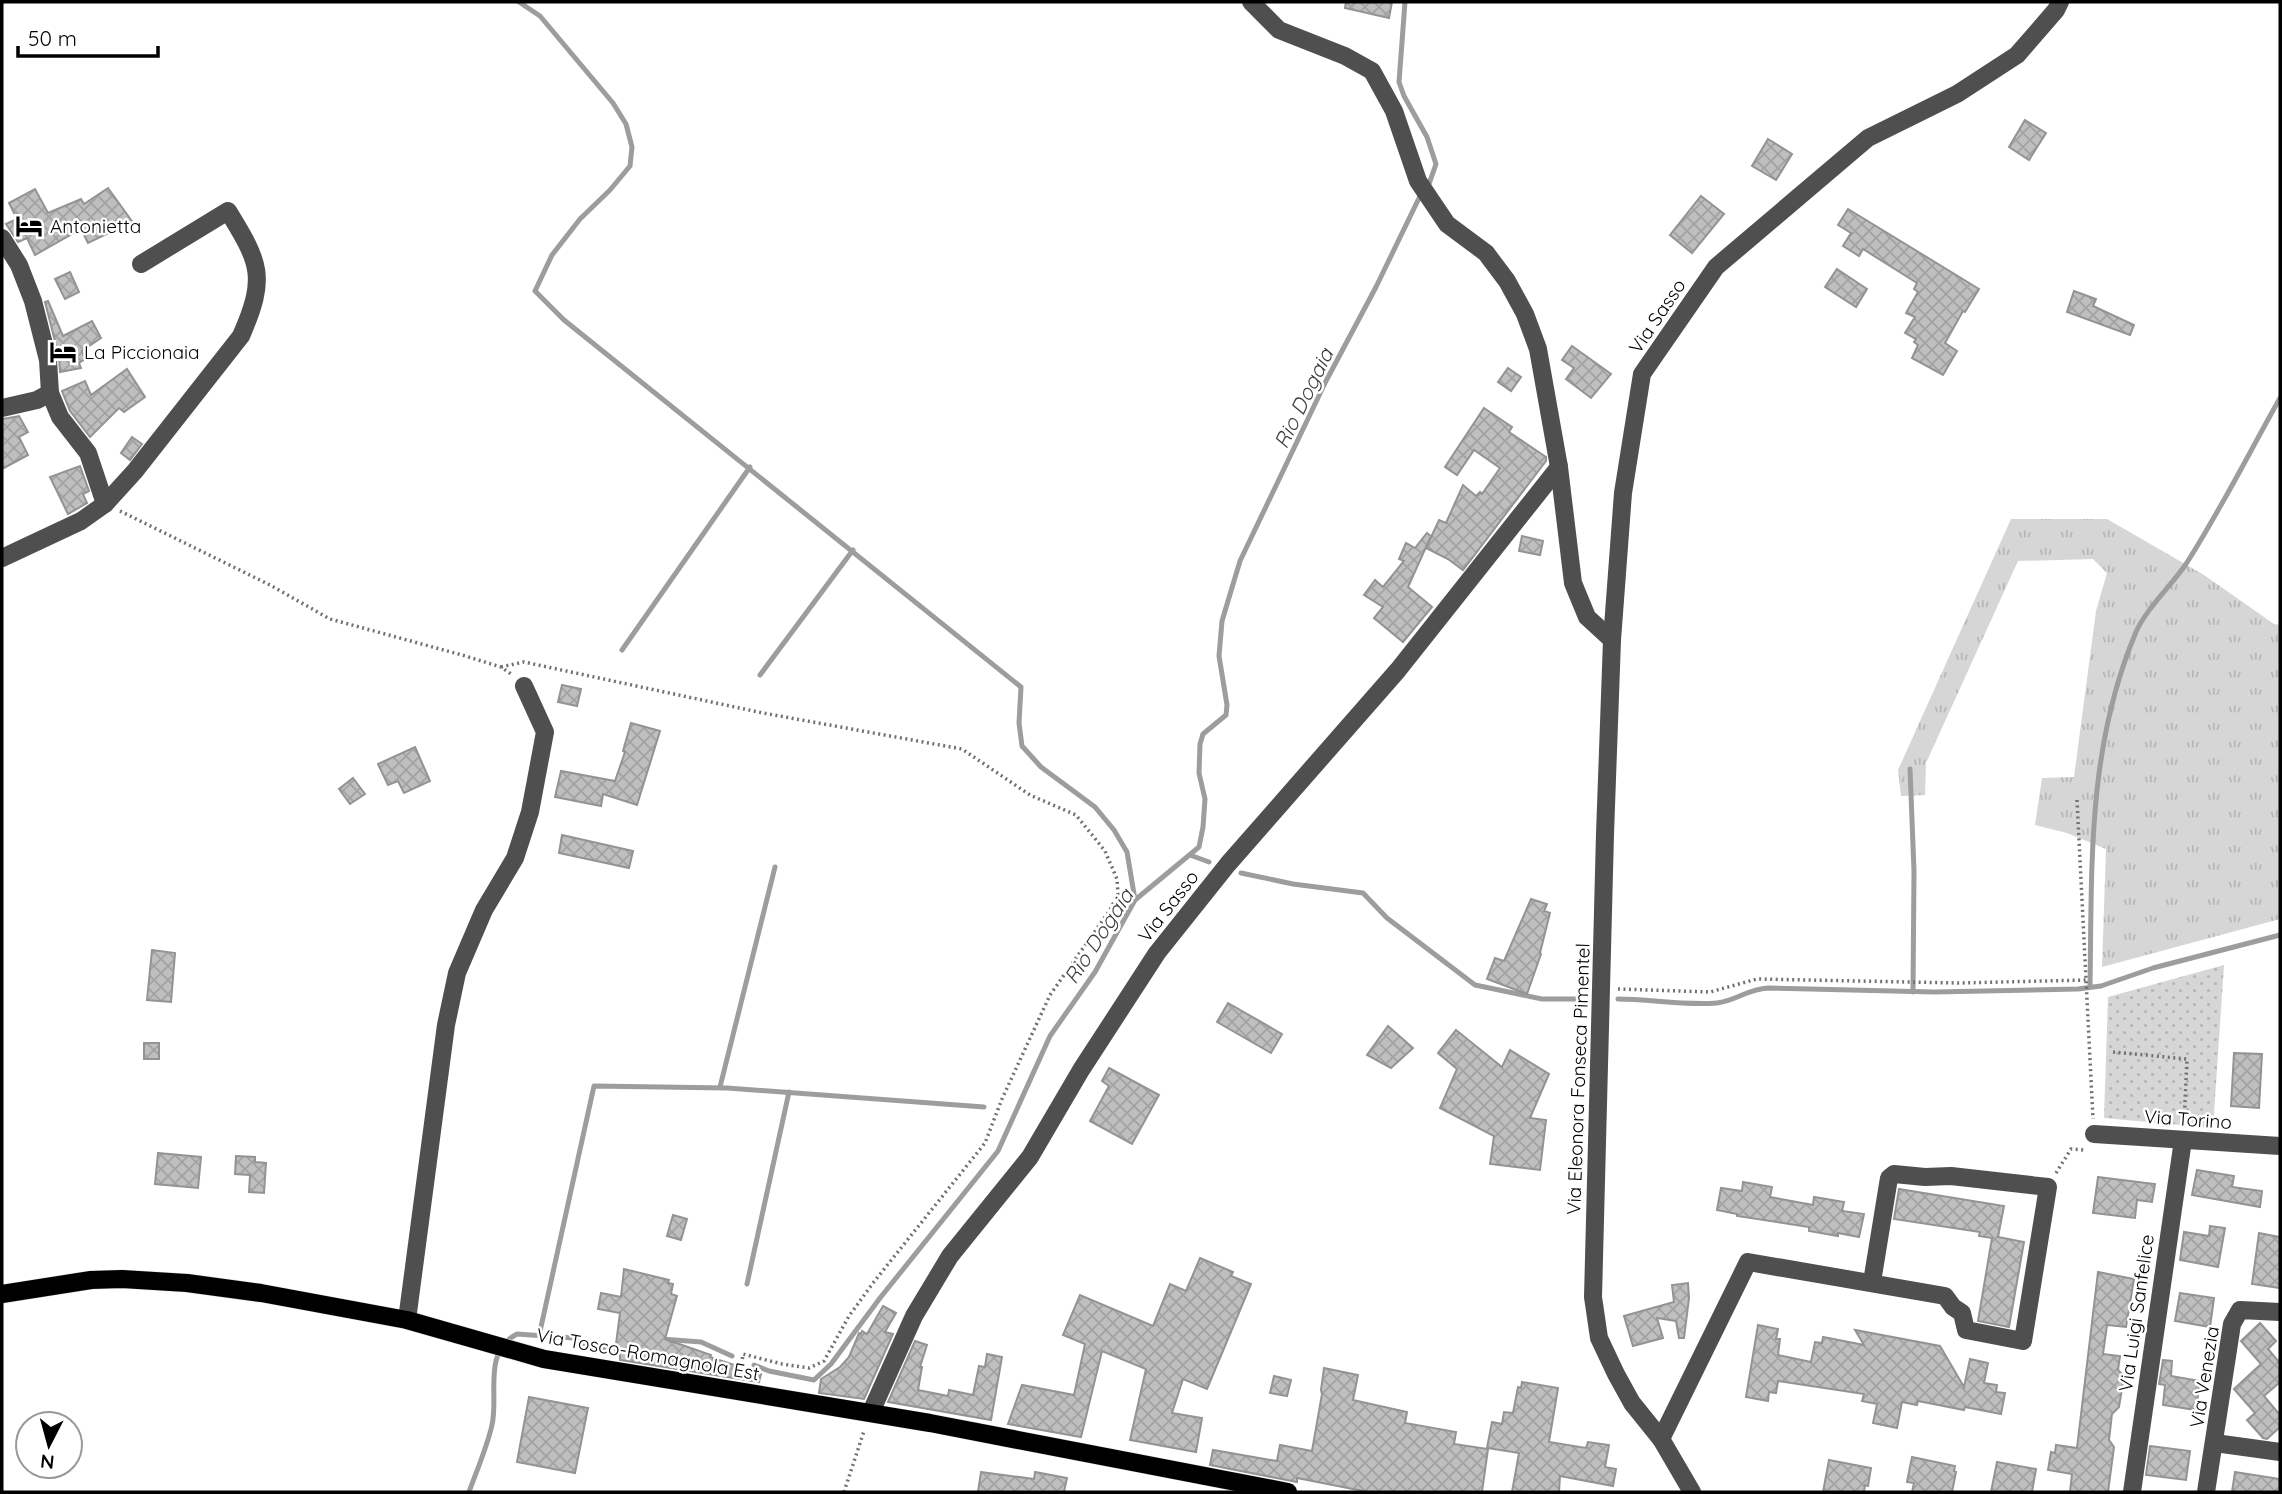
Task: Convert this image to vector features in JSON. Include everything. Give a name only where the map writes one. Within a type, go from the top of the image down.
[{"type":"main road","name":"Via Tosco-Romagnola Est","points":[[2,1294],[91,1280],[150,1280],[261,1293],[407,1320],[514,1352],[577,1365],[871,1412],[1288,1492]]},
{"type":"street","points":[[1251,2],[1279,30],[1345,56],[1373,71],[1394,111],[1418,181],[1447,224],[1486,253],[1507,281],[1525,314],[1538,349],[1559,467],[1573,583],[1587,617],[1612,640]]},
{"type":"street","name":"Via Sasso","points":[[1612,640],[1623,493],[1642,374],[1700,289],[1716,267],[1868,138],[1957,94],[2017,55],[2060,2]]},
{"type":"street","points":[[2,558],[81,522],[105,504],[135,471],[241,335],[252,310],[258,275],[251,249],[228,211],[141,264]]},
{"type":"street","points":[[2,238],[19,265],[33,301],[48,360],[50,393],[60,417],[88,453],[105,504]]},
{"type":"street","points":[[2,408],[37,400],[50,393]]},
{"type":"street","name":"Via Sasso","points":[[871,1412],[914,1316],[950,1255],[1030,1157],[1081,1070],[1157,953],[1228,864],[1398,670],[1559,467]]},
{"type":"street","name":"Via Eleonora Fonseca Pimentel","points":[[1612,640],[1593,1297],[1600,1338],[1616,1374],[1632,1403],[1661,1439],[1692,1492]]},
{"type":"street","points":[[407,1320],[446,1025],[457,973],[484,910],[515,858],[530,812],[545,732],[524,686]]},
{"type":"street","name":"Via Torino","points":[[2094,1133],[2280,1146]]},
{"type":"street","name":"Via Luigi Sanfelice","points":[[2132,1492],[2183,1140]]},
{"type":"street","points":[[1661,1439],[1748,1262],[1945,1296],[1953,1307],[1962,1313],[1966,1330],[2023,1341],[2048,1187],[1951,1176],[1894,1174],[1889,1178],[1872,1282]]},
{"type":"street","name":"Via Venezia","points":[[2206,1492],[2232,1324],[2240,1310],[2280,1312]]},
{"type":"street","points":[[2215,1443],[2280,1452]]},
{"type":"street","points":[[1679,1473],[1679,1492]]},
{"type":"path","points":[[105,504],[270,585],[330,619],[501,667],[524,662],[763,713],[962,749],[1030,795],[1076,815],[1105,851],[1117,879],[1118,894],[1110,910],[1050,995],[1006,1089],[985,1143],[873,1283],[849,1316],[824,1361],[809,1368],[743,1354],[738,1391]]},
{"type":"path","points":[[2048,1187],[2071,1149],[2092,1150],[2094,1133],[2077,800]]},
{"type":"path","points":[[1602,989],[1710,992],[1757,979],[1959,983],[2086,980]]},
{"type":"path","points":[[2113,1052],[2187,1059],[2183,1140]]},
{"type":"path","points":[[844,1492],[871,1412]]},
{"type":"green space","points":[[2011,519],[2107,519],[2204,575],[2274,624],[2280,625],[2280,919],[2102,967],[2106,849],[2067,833],[2035,825],[2042,778],[2074,777],[2096,611],[2107,573],[2093,559],[2018,561],[1926,763],[1925,795],[1901,796],[1898,770]]},
{"type":"green space","points":[[2224,965],[2213,1128],[2104,1118],[2108,997]]},
{"type":"building","points":[[1346,2],[1392,2],[1389,18],[1345,8]]},
{"type":"building","points":[[2025,120],[2046,133],[2029,160],[2009,147]]},
{"type":"building","points":[[1768,139],[1792,154],[1776,180],[1752,166]]},
{"type":"building","points":[[108,188],[134,224],[122,233],[119,228],[88,243],[81,229],[35,255],[27,238],[18,242],[6,224],[17,219],[9,203],[35,189],[48,213],[81,199],[84,204]]},
{"type":"building","points":[[1701,196],[1724,214],[1692,253],[1670,235]]},
{"type":"building","points":[[1848,209],[1979,289],[1945,343],[1957,351],[1943,375],[1912,358],[1918,345],[1914,342],[1916,339],[1905,333],[1915,317],[1906,313],[1918,292],[1914,289],[1917,283],[1863,249],[1859,256],[1843,246],[1851,233],[1838,225]]},
{"type":"building","points":[[1837,269],[1867,289],[1856,307],[1825,287]]},
{"type":"building","points":[[70,272],[79,292],[65,299],[55,279]]},
{"type":"building","points":[[2074,291],[2096,299],[2093,306],[2134,325],[2130,335],[2067,312]]},
{"type":"building","points":[[48,301],[63,336],[92,321],[101,338],[82,351],[85,359],[79,363],[81,368],[60,372],[59,357],[45,302]]},
{"type":"building","points":[[1572,346],[1611,374],[1591,398],[1566,379],[1574,368],[1562,360]]},
{"type":"building","points":[[1508,368],[1521,377],[1511,391],[1498,382]]},
{"type":"building","points":[[127,369],[145,397],[124,412],[119,408],[90,437],[70,411],[62,391],[85,381],[91,395]]},
{"type":"building","points":[[1484,408],[1512,427],[1509,432],[1546,457],[1546,461],[1463,570],[1426,548],[1439,520],[1446,523],[1463,485],[1476,496],[1480,492],[1482,494],[1500,468],[1474,450],[1457,475],[1445,467]]},
{"type":"building","points":[[19,416],[28,432],[19,437],[28,455],[2,469],[2,419]]},
{"type":"building","points":[[132,437],[142,444],[130,460],[121,453]]},
{"type":"building","points":[[80,466],[89,491],[83,494],[87,503],[68,514],[50,477]]},
{"type":"building","points":[[1427,533],[1431,536],[1408,587],[1432,607],[1403,642],[1374,618],[1383,607],[1364,595],[1375,580],[1383,587],[1404,561],[1399,559],[1406,543],[1415,548]]},
{"type":"building","points":[[1522,536],[1543,541],[1540,555],[1519,551]]},
{"type":"building","points":[[562,685],[581,689],[577,706],[558,702]]},
{"type":"building","points":[[631,723],[660,731],[637,805],[603,794],[601,806],[555,797],[561,771],[615,781]]},
{"type":"building","points":[[415,747],[430,781],[404,793],[398,781],[388,785],[378,764]]},
{"type":"building","points":[[353,778],[365,794],[350,804],[339,789]]},
{"type":"building","points":[[562,835],[633,851],[629,868],[559,853]]},
{"type":"building","points":[[1531,899],[1547,904],[1544,911],[1550,913],[1541,954],[1527,994],[1487,979],[1495,958],[1504,961]]},
{"type":"building","points":[[152,950],[175,953],[171,1002],[147,1000]]},
{"type":"building","points":[[1228,1003],[1282,1034],[1271,1053],[1217,1022]]},
{"type":"building","points":[[1388,1026],[1413,1048],[1391,1068],[1367,1055]]},
{"type":"building","points":[[1456,1030],[1502,1067],[1510,1050],[1549,1074],[1530,1118],[1546,1120],[1540,1170],[1490,1164],[1494,1136],[1440,1108],[1457,1069],[1438,1053]]},
{"type":"building","points":[[144,1043],[159,1043],[159,1059],[144,1059]]},
{"type":"building","points":[[2234,1053],[2262,1054],[2259,1108],[2231,1106]]},
{"type":"building","points":[[1109,1068],[1159,1095],[1132,1144],[1090,1121],[1109,1086],[1102,1081]]},
{"type":"building","points":[[158,1153],[201,1157],[198,1188],[155,1184]]},
{"type":"building","points":[[236,1156],[255,1157],[255,1162],[266,1163],[264,1193],[249,1192],[250,1175],[235,1174]]},
{"type":"building","points":[[2197,1170],[2234,1176],[2232,1187],[2262,1191],[2260,1207],[2192,1195]]},
{"type":"building","points":[[2098,1177],[2155,1184],[2152,1202],[2137,1200],[2135,1218],[2093,1213]]},
{"type":"building","points":[[1743,1182],[1772,1187],[1770,1197],[1813,1205],[1814,1197],[1844,1202],[1842,1211],[1864,1214],[1859,1237],[1809,1231],[1809,1227],[1737,1216],[1717,1210],[1721,1188],[1742,1191]]},
{"type":"building","points":[[1899,1189],[2004,1206],[1998,1237],[2024,1242],[2009,1327],[1978,1321],[1992,1238],[1979,1236],[1980,1232],[1894,1219]]},
{"type":"building","points":[[673,1215],[687,1219],[681,1240],[667,1236]]},
{"type":"building","points":[[2210,1226],[2225,1228],[2218,1267],[2180,1260],[2184,1232],[2209,1236]]},
{"type":"building","points":[[2259,1233],[2280,1237],[2280,1288],[2252,1284]]},
{"type":"building","points":[[1200,1258],[1233,1272],[1231,1276],[1251,1284],[1207,1389],[1183,1379],[1172,1413],[1202,1418],[1196,1452],[1130,1440],[1146,1369],[1102,1351],[1081,1437],[1008,1424],[1022,1385],[1074,1395],[1085,1344],[1063,1335],[1080,1295],[1153,1326],[1170,1284],[1186,1291]]},
{"type":"building","points":[[624,1269],[669,1280],[668,1283],[673,1284],[671,1294],[677,1296],[665,1339],[761,1374],[759,1382],[620,1360],[620,1353],[615,1352],[620,1313],[598,1309],[601,1293],[621,1297]]},
{"type":"building","points":[[2098,1272],[2134,1279],[2126,1327],[2107,1325],[2103,1354],[2120,1356],[2118,1370],[2124,1376],[2119,1407],[2112,1414],[2109,1440],[2114,1447],[2108,1492],[2070,1492],[2072,1474],[2048,1470],[2051,1452],[2055,1453],[2056,1445],[2077,1448]]},
{"type":"building","points":[[1688,1283],[1684,1338],[1679,1338],[1676,1321],[1657,1318],[1663,1338],[1633,1346],[1624,1316],[1674,1302],[1672,1285]]},
{"type":"building","points":[[2180,1293],[2214,1298],[2210,1327],[2175,1321]]},
{"type":"building","points":[[883,1306],[896,1313],[885,1332],[893,1334],[864,1399],[819,1393],[821,1379],[840,1367],[849,1357],[859,1333],[862,1331],[867,1334]]},
{"type":"building","points":[[2260,1323],[2276,1341],[2268,1349],[2280,1363],[2280,1382],[2264,1396],[2280,1415],[2280,1427],[2267,1439],[2247,1420],[2255,1413],[2234,1389],[2261,1364],[2241,1341]]},
{"type":"building","points":[[1758,1325],[1778,1329],[1778,1355],[1811,1362],[1815,1342],[1822,1343],[1823,1337],[1864,1345],[1855,1330],[1940,1346],[1964,1387],[1970,1359],[1988,1363],[1984,1383],[1997,1385],[1996,1392],[2005,1393],[2001,1414],[1918,1401],[1917,1405],[1902,1402],[1897,1428],[1873,1423],[1877,1404],[1862,1401],[1864,1394],[1778,1381],[1776,1393],[1769,1392],[1768,1401],[1746,1397]]},
{"type":"building","points":[[915,1341],[927,1345],[920,1367],[918,1390],[948,1396],[949,1390],[973,1395],[979,1366],[985,1367],[987,1354],[1002,1357],[991,1420],[888,1402]]},
{"type":"building","points":[[2163,1360],[2172,1361],[2171,1376],[2200,1381],[2196,1410],[2163,1405],[2165,1385],[2159,1384]]},
{"type":"building","points":[[1324,1368],[1358,1375],[1353,1400],[1407,1412],[1405,1423],[1456,1432],[1454,1444],[1488,1449],[1482,1492],[1368,1492],[1297,1478],[1297,1482],[1210,1465],[1213,1450],[1277,1461],[1280,1445],[1312,1451]]},
{"type":"building","points":[[1274,1376],[1291,1380],[1287,1396],[1270,1393]]},
{"type":"building","points":[[1522,1382],[1558,1388],[1549,1442],[1586,1448],[1588,1442],[1609,1445],[1605,1467],[1616,1469],[1613,1486],[1560,1476],[1559,1492],[1512,1492],[1519,1453],[1487,1448],[1492,1422],[1502,1424],[1504,1412],[1513,1413],[1518,1387],[1521,1388]]},
{"type":"building","points":[[529,1397],[588,1408],[575,1473],[517,1462]]},
{"type":"building","points":[[2150,1446],[2190,1451],[2186,1480],[2146,1475]]},
{"type":"building","points":[[1912,1457],[1955,1466],[1952,1492],[1912,1492],[1914,1483],[1907,1482]]},
{"type":"building","points":[[1829,1460],[1871,1468],[1868,1486],[1865,1485],[1864,1492],[1823,1492]]},
{"type":"building","points":[[1997,1462],[2036,1469],[2032,1492],[1991,1492]]},
{"type":"building","points":[[981,1472],[1034,1479],[1035,1472],[1067,1478],[1064,1492],[978,1492]]},
{"type":"building","points":[[2235,1472],[2280,1479],[2280,1492],[2232,1492]]},
{"type":"waterway","points":[[519,2],[540,16],[613,103],[626,124],[632,147],[630,166],[580,219],[552,255],[535,291],[564,320],[1021,687],[1019,723],[1022,746],[1041,767],[1095,807],[1114,830],[1127,852],[1135,900]]},
{"type":"waterway","name":"Rio Dogaia","points":[[1405,2],[1399,82],[1427,137],[1436,164],[1429,184]]},
{"type":"waterway","name":"Rio Dogaia","points":[[754,1365],[769,1371],[814,1380],[831,1364],[880,1298],[998,1151],[1050,1036],[1095,972],[1135,900],[1199,847],[1205,799],[1199,773],[1200,744],[1203,734],[1226,715],[1227,705],[1219,656],[1222,621],[1240,561],[1326,381],[1421,194]]},
{"type":"waterway","points":[[2090,987],[2095,807],[2108,719],[2120,676],[2140,623],[2199,544],[2280,398]]},
{"type":"waterway","points":[[622,650],[750,467]]},
{"type":"waterway","points":[[760,675],[853,550]]},
{"type":"waterway","points":[[1910,769],[1914,871],[1913,992]]},
{"type":"waterway","points":[[1190,855],[1209,862]]},
{"type":"waterway","points":[[720,1087],[775,867]]},
{"type":"waterway","points":[[1241,873],[1293,884],[1363,893],[1387,918],[1475,985],[1542,999],[1579,999]]},
{"type":"waterway","points":[[1618,999],[1717,1003],[1768,988],[1934,992],[2078,989],[2101,986],[2153,968],[2280,935]]},
{"type":"waterway","points":[[539,1336],[594,1086],[727,1088],[984,1107]]},
{"type":"waterway","points":[[747,1284],[789,1092]]},
{"type":"waterway","name":"Rio Dogaia","points":[[469,1492],[492,1425],[496,1363],[506,1342],[517,1334],[573,1338],[591,1347],[607,1348]]},
{"type":"waterway","name":"Rio Dogaia","points":[[662,1339],[701,1342],[732,1356]]},
{"type":"place","name":"Antonietta","points":[[29,226]]},
{"type":"place","name":"La Piccionaia","points":[[63,352]]}]
